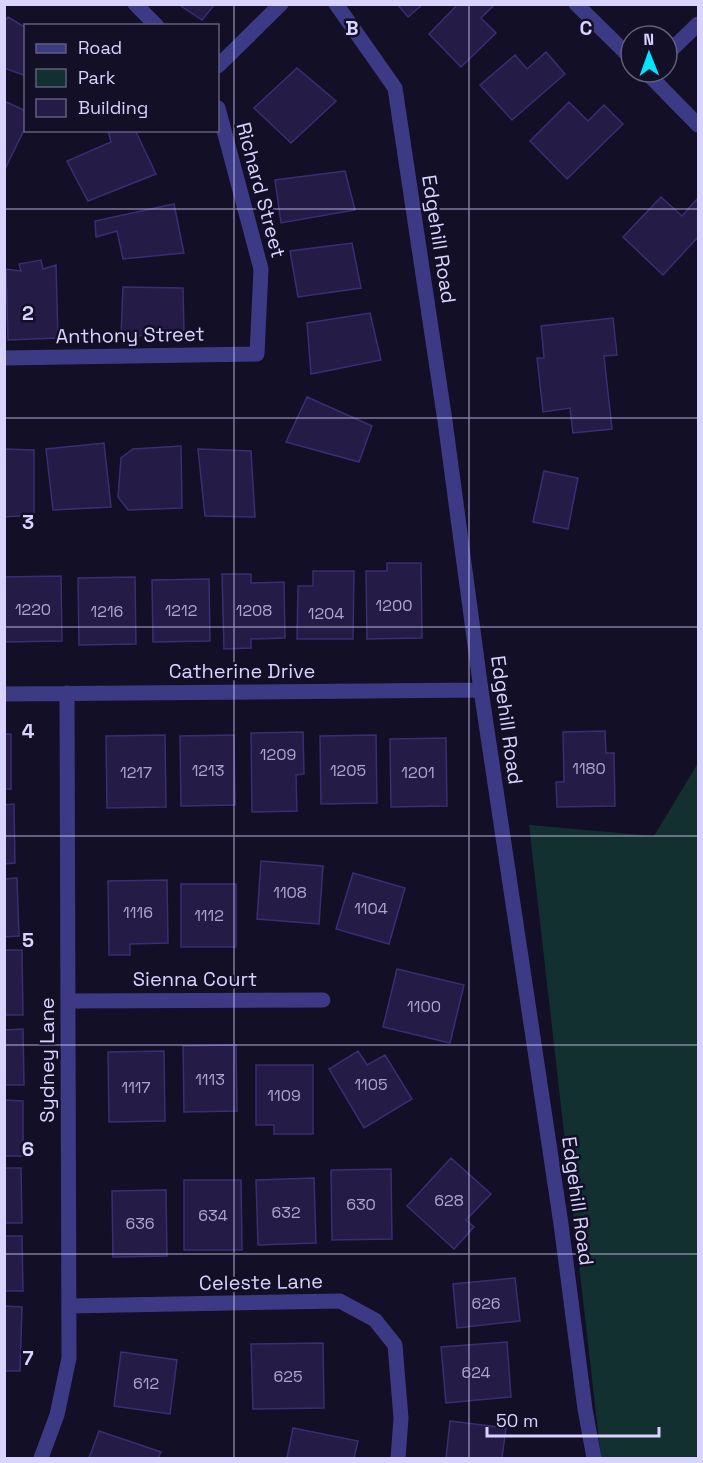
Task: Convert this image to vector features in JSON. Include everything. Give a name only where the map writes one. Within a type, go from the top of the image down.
[{"type":"street","points":[[135,4],[155,24]]},
{"type":"street","points":[[219,65],[281,4]]},
{"type":"street","name":"Edgehill Road","points":[[336,4],[395,88],[481,690],[559,1212],[585,1409],[594,1458]]},
{"type":"street","points":[[576,4],[619,46]]},
{"type":"street","points":[[679,43],[699,24]]},
{"type":"street","points":[[659,84],[699,125]]},
{"type":"street","name":"Richard Street","points":[[219,112],[261,269],[257,354]]},
{"type":"street","name":"Anthony Street","points":[[4,358],[257,354]]},
{"type":"street","name":"Catherine Drive","points":[[4,694],[481,690]]},
{"type":"street","name":"Sydney Lane","points":[[41,1458],[57,1415],[69,1358],[67,693]]},
{"type":"street","name":"Sienna Court","points":[[68,1001],[323,1000]]},
{"type":"street","name":"Celeste Lane","points":[[69,1306],[339,1301],[375,1320],[395,1345],[400,1418],[398,1458]]},
{"type":"green space","points":[[698,763],[698,1455],[695,1458],[601,1458],[529,825],[654,836]]},
{"type":"building","points":[[178,4],[215,4],[202,20]]},
{"type":"building","points":[[397,4],[423,4],[408,17]]},
{"type":"building","points":[[458,4],[495,4],[481,18],[496,33],[461,67],[429,34]]},
{"type":"building","points":[[8,17],[24,27],[24,75],[4,68],[4,22]]},
{"type":"building","points":[[546,52],[565,74],[512,120],[480,85],[515,55],[527,69]]},
{"type":"building","points":[[297,68],[336,101],[291,143],[254,108]]},
{"type":"building","points":[[4,101],[24,110],[24,130],[5,169]]},
{"type":"building","points":[[569,102],[588,121],[604,105],[623,124],[567,179],[530,141]]},
{"type":"building","points":[[108,132],[136,132],[156,174],[88,201],[67,161],[111,142]]},
{"type":"building","points":[[345,171],[355,210],[281,223],[275,180]]},
{"type":"building","points":[[661,197],[682,216],[698,198],[698,237],[663,275],[623,237]]},
{"type":"building","points":[[174,204],[184,253],[123,259],[117,231],[96,237],[95,221]]},
{"type":"building","points":[[352,243],[361,288],[298,297],[290,251]]},
{"type":"building","points":[[41,260],[43,269],[56,265],[58,338],[8,340],[6,269],[21,271],[19,264]]},
{"type":"building","points":[[123,287],[183,288],[184,335],[121,336]]},
{"type":"building","points":[[370,313],[381,360],[311,374],[307,323]]},
{"type":"building","points":[[613,318],[617,355],[604,356],[612,429],[573,433],[570,408],[543,412],[537,358],[544,358],[541,326]]},
{"type":"building","points":[[307,397],[372,426],[359,462],[286,442]]},
{"type":"building","points":[[104,443],[111,507],[53,510],[46,449]]},
{"type":"building","points":[[181,446],[182,508],[128,510],[118,497],[121,458],[133,449]]},
{"type":"building","points":[[4,449],[34,450],[34,515],[4,517]]},
{"type":"building","points":[[198,449],[251,451],[255,517],[205,516]]},
{"type":"building","points":[[544,471],[578,478],[568,529],[533,522]]},
{"type":"building","points":[[387,563],[421,563],[422,638],[367,639],[366,571],[387,571]]},
{"type":"building","points":[[313,571],[354,571],[353,639],[297,639],[298,586],[313,586]]},
{"type":"building","points":[[222,574],[251,574],[251,583],[284,582],[285,638],[251,639],[251,648],[224,649]]},
{"type":"building","points":[[61,576],[62,641],[4,642],[4,577]]},
{"type":"building","points":[[135,577],[136,644],[79,645],[78,578]]},
{"type":"building","points":[[209,579],[210,641],[153,642],[152,580]]},
{"type":"building","points":[[605,731],[606,753],[614,753],[615,806],[557,807],[556,782],[564,782],[563,732]]},
{"type":"building","points":[[303,732],[304,774],[296,775],[297,811],[252,812],[251,733]]},
{"type":"building","points":[[4,734],[11,734],[11,789],[4,789]]},
{"type":"building","points":[[165,735],[166,807],[107,808],[106,736]]},
{"type":"building","points":[[234,735],[235,805],[181,806],[180,736]]},
{"type":"building","points":[[376,735],[377,803],[321,804],[320,736]]},
{"type":"building","points":[[446,738],[447,806],[391,807],[390,739]]},
{"type":"building","points":[[14,804],[15,863],[4,864],[4,805]]},
{"type":"building","points":[[261,861],[323,866],[319,924],[257,919]]},
{"type":"building","points":[[353,873],[405,888],[389,944],[336,929]]},
{"type":"building","points":[[17,878],[19,936],[4,937],[4,879]]},
{"type":"building","points":[[167,880],[168,943],[130,944],[130,955],[109,955],[108,881]]},
{"type":"building","points":[[181,884],[236,884],[236,947],[181,947]]},
{"type":"building","points":[[4,950],[22,950],[23,1015],[4,1015]]},
{"type":"building","points":[[397,969],[464,985],[450,1043],[383,1027]]},
{"type":"building","points":[[23,1029],[24,1085],[4,1085],[4,1030]]},
{"type":"building","points":[[236,1045],[237,1111],[184,1112],[183,1046]]},
{"type":"building","points":[[164,1051],[165,1121],[109,1122],[108,1052]]},
{"type":"building","points":[[358,1051],[367,1065],[385,1055],[412,1099],[364,1128],[329,1069]]},
{"type":"building","points":[[256,1065],[313,1065],[313,1134],[274,1134],[274,1125],[256,1125]]},
{"type":"building","points":[[4,1100],[23,1101],[23,1156],[4,1156]]},
{"type":"building","points":[[451,1158],[491,1194],[466,1220],[474,1227],[454,1249],[407,1206]]},
{"type":"building","points":[[4,1168],[21,1168],[22,1223],[4,1223]]},
{"type":"building","points":[[391,1169],[392,1239],[332,1240],[331,1170]]},
{"type":"building","points":[[314,1178],[316,1243],[258,1245],[256,1180]]},
{"type":"building","points":[[184,1180],[241,1180],[242,1250],[184,1250]]},
{"type":"building","points":[[166,1190],[167,1256],[113,1257],[112,1191]]},
{"type":"building","points":[[4,1236],[22,1236],[23,1291],[4,1291]]},
{"type":"building","points":[[515,1278],[520,1321],[457,1328],[453,1284]]},
{"type":"building","points":[[4,1306],[22,1307],[20,1371],[4,1371]]},
{"type":"building","points":[[507,1342],[511,1397],[446,1403],[441,1347]]},
{"type":"building","points":[[323,1343],[324,1408],[253,1409],[251,1344]]},
{"type":"building","points":[[121,1352],[177,1360],[170,1414],[114,1406]]},
{"type":"building","points":[[450,1421],[506,1428],[502,1458],[446,1458]]},
{"type":"building","points":[[293,1428],[358,1441],[354,1458],[287,1458]]},
{"type":"building","points":[[99,1431],[161,1452],[158,1458],[89,1458]]}]
